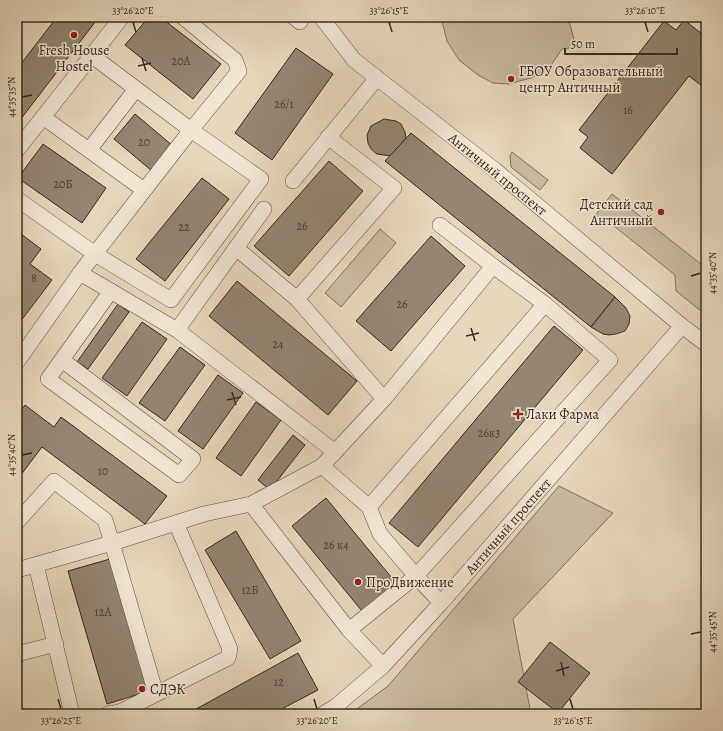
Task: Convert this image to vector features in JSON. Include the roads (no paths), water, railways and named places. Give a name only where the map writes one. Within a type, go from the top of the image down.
[{"type":"street","points":[[17,150],[122,17]]},
{"type":"street","name":"Античный проспект","points":[[321,17],[354,60],[495,170],[682,326],[706,344]]},
{"type":"street","points":[[17,362],[80,273],[191,130],[239,71],[235,60],[188,18]]},
{"type":"street","points":[[17,199],[95,254],[171,300],[261,179],[191,130],[91,55]]},
{"type":"street","points":[[292,181],[377,78]]},
{"type":"street","points":[[88,150],[136,89]]},
{"type":"street","points":[[43,117],[144,190]]},
{"type":"street","points":[[296,299],[394,188],[328,137]]},
{"type":"street","points":[[177,330],[264,209]]},
{"type":"street","points":[[349,630],[416,576],[610,360],[545,304],[493,266],[440,224]]},
{"type":"street","points":[[236,248],[296,299],[384,399]]},
{"type":"street","points":[[17,570],[112,543],[204,514],[251,504],[322,466],[384,399],[493,266]]},
{"type":"street","points":[[80,273],[177,330],[335,452]]},
{"type":"street","points":[[62,360],[193,459],[179,476],[48,379],[111,291]]},
{"type":"street","points":[[370,507],[545,304]]},
{"type":"street","name":"Античный проспект","points":[[323,714],[335,707],[383,666],[441,603],[682,326]]},
{"type":"street","points":[[322,466],[370,507],[380,534],[441,603]]},
{"type":"street","points":[[17,522],[54,481],[105,520],[156,694]]},
{"type":"street","points":[[251,504],[349,630],[383,666]]},
{"type":"street","points":[[108,714],[120,712],[228,658],[230,649],[176,523]]},
{"type":"street","points":[[36,565],[72,714]]},
{"type":"street","points":[[17,654],[56,644]]},
{"type":"place","name":"Fresh House Hostel","points":[[74,35]]},
{"type":"place","name":"ГБОУ Образовательный центр Античный","points":[[511,79]]},
{"type":"place","name":"Детский сад Античный","points":[[661,212]]},
{"type":"place","name":"Лаки Фарма","points":[[518,414]]},
{"type":"place","name":"ПроДвижение","points":[[358,582]]},
{"type":"place","name":"СДЭК","points":[[142,689]]}]
